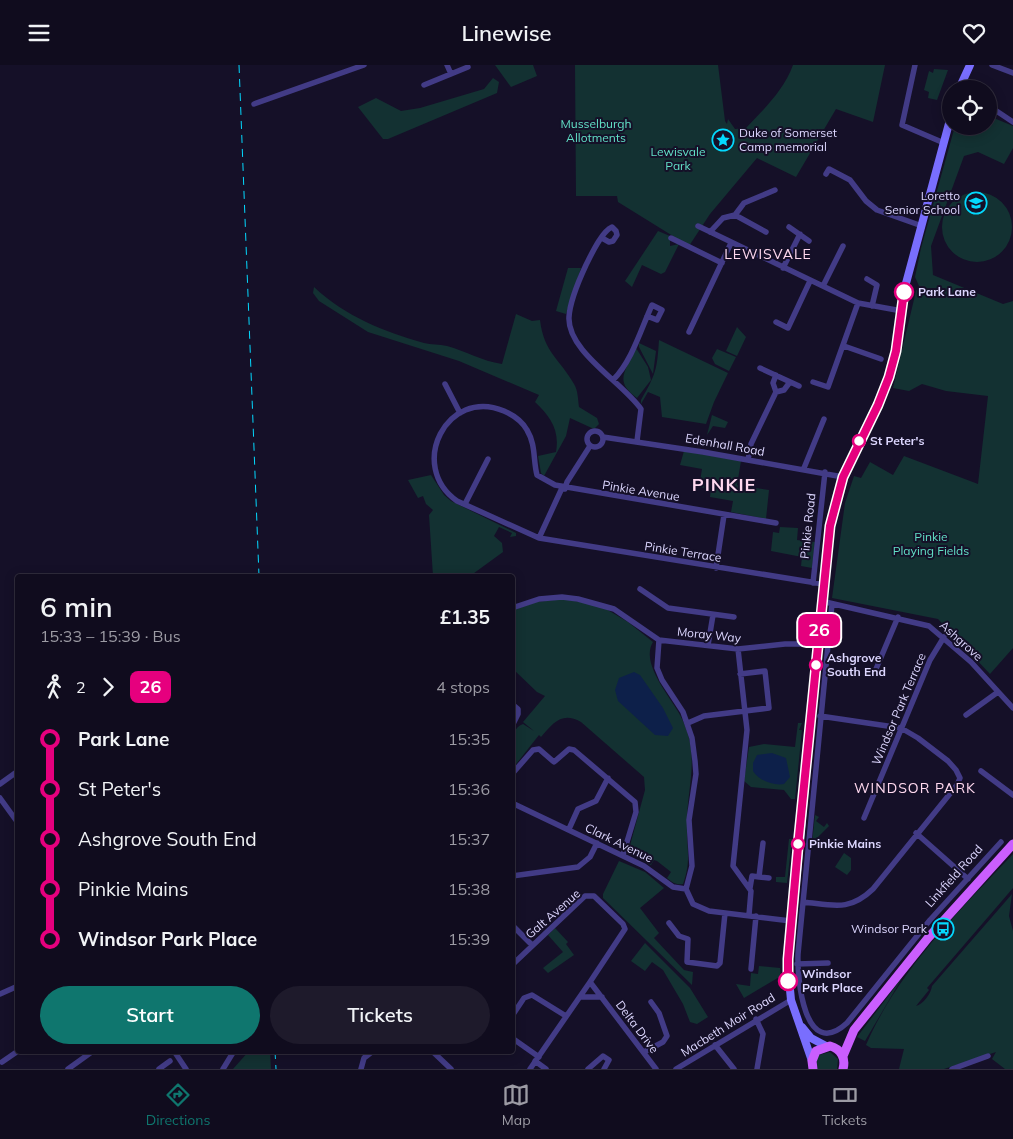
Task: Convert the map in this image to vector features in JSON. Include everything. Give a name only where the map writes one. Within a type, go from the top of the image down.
[{"type":"main road","points":[[963,80],[970,65]]},
{"type":"main road","name":"Pinkie Road","points":[[812,1065],[791,999],[788,969],[800,817],[830,526],[843,477],[878,405],[889,377],[896,351],[905,287],[946,135]]},
{"type":"main road","name":"Linkfield Road","points":[[812,1065],[816,1051],[845,1039],[854,1031],[928,938],[1013,844]]},
{"type":"main road","name":"Pinkie Road","points":[[795,1014],[810,1038],[828,1046]]},
{"type":"main road","name":"Linkfield Road","points":[[844,1064],[854,1031]]},
{"type":"main road","points":[[828,1046],[838,1049],[844,1064]]},
{"type":"street","points":[[254,104],[364,65]]},
{"type":"street","points":[[448,65],[451,74]]},
{"type":"street","points":[[916,65],[902,125],[944,143]]},
{"type":"street","points":[[992,65],[1013,73]]},
{"type":"street","points":[[424,85],[467,66],[470,74]]},
{"type":"street","points":[[997,112],[1013,123]]},
{"type":"street","points":[[826,174],[829,169],[850,180],[870,206],[876,210],[922,225]]},
{"type":"street","points":[[710,232],[723,218],[734,215],[744,203],[775,190]]},
{"type":"street","points":[[734,215],[766,232]]},
{"type":"street","points":[[698,226],[858,303],[902,311]]},
{"type":"street","points":[[789,227],[809,241]]},
{"type":"street","points":[[783,268],[800,235]]},
{"type":"street","points":[[602,238],[583,271],[570,312],[569,324],[577,343],[641,409],[637,441]]},
{"type":"street","points":[[673,240],[722,263]]},
{"type":"street","points":[[688,332],[731,243]]},
{"type":"street","points":[[823,287],[843,246]]},
{"type":"street","points":[[868,279],[877,285],[872,306]]},
{"type":"street","points":[[776,322],[788,328],[810,281]]},
{"type":"street","points":[[813,382],[828,387],[858,303]]},
{"type":"street","points":[[613,380],[621,372],[647,316]]},
{"type":"street","points":[[844,346],[881,359]]},
{"type":"street","points":[[760,368],[799,387]]},
{"type":"street","points":[[748,460],[751,444],[776,392],[773,383],[776,375]]},
{"type":"street","points":[[776,392],[784,390],[790,382]]},
{"type":"street","points":[[445,384],[460,413]]},
{"type":"street","name":"Pinkie Avenue","points":[[460,413],[484,407],[501,410],[516,418],[530,437],[537,475],[564,488],[776,523]]},
{"type":"street","name":"Pinkie Terrace","points":[[460,413],[450,420],[440,435],[434,462],[436,473],[444,488],[453,498],[465,504],[539,538],[823,584]]},
{"type":"street","points":[[804,468],[824,419]]},
{"type":"street","name":"Edenhall Road","points":[[590,446],[587,439],[591,432],[598,431],[603,437],[804,468],[843,477]]},
{"type":"street","points":[[539,538],[567,481],[590,446],[600,447],[603,437]]},
{"type":"street","points":[[465,504],[488,459]]},
{"type":"street","name":"Pinkie Road","points":[[813,583],[825,472]]},
{"type":"street","points":[[716,568],[724,515]]},
{"type":"street","points":[[640,589],[668,608],[734,617]]},
{"type":"street","points":[[515,607],[530,601],[552,597],[591,601],[614,609],[659,640],[657,668],[662,680],[683,711],[694,749],[696,774],[689,820],[692,866],[686,889],[690,899],[697,907],[709,911],[791,921]]},
{"type":"street","name":"Ashgrove","points":[[822,601],[924,623],[944,637],[971,661],[1013,708]]},
{"type":"street","points":[[828,963],[798,964],[802,902],[832,604]]},
{"type":"street","points":[[708,645],[713,615]]},
{"type":"street","points":[[876,669],[898,617]]},
{"type":"street","name":"Windsor Park Terrace","points":[[864,818],[930,660],[944,637]]},
{"type":"street","name":"Moray Way","points":[[659,640],[738,649],[753,649],[785,644],[818,644]]},
{"type":"street","points":[[738,649],[747,729],[732,866],[750,888]]},
{"type":"street","points":[[688,723],[704,716],[769,708],[765,671],[740,675]]},
{"type":"street","points":[[966,715],[998,692]]},
{"type":"street","points":[[515,706],[518,709],[518,714],[515,720]]},
{"type":"street","points":[[802,902],[845,907],[860,902],[958,785],[960,778],[948,761],[918,738],[901,728],[820,716]]},
{"type":"street","points":[[515,771],[534,749],[538,749],[554,763],[572,749],[633,799],[637,807],[630,839],[623,855]]},
{"type":"street","points":[[981,771],[1013,795]]},
{"type":"street","points":[[0,784],[15,773]]},
{"type":"street","name":"Clark Avenue","points":[[568,829],[578,809],[596,801],[608,778]]},
{"type":"street","points":[[0,798],[15,819]]},
{"type":"street","name":"Clark Avenue","points":[[515,804],[649,868],[673,887],[686,889]]},
{"type":"street","points":[[800,817],[811,818]]},
{"type":"street","points":[[916,833],[968,879]]},
{"type":"street","name":"Linkfield Road","points":[[798,964],[800,990],[809,1021],[816,1029],[824,1032],[837,1031],[846,1023],[930,920],[1001,842]]},
{"type":"street","points":[[515,876],[578,867],[590,857],[597,843]]},
{"type":"street","points":[[759,877],[762,843]]},
{"type":"street","points":[[740,876],[769,877]]},
{"type":"street","points":[[751,969],[752,916],[750,888],[752,876]]},
{"type":"street","name":"Galt Avenue","points":[[515,962],[584,897],[594,896],[623,924],[625,929],[590,982]]},
{"type":"street","points":[[669,923],[679,936],[688,939],[687,962],[717,966],[720,963],[725,913]]},
{"type":"street","points":[[515,928],[532,945]]},
{"type":"street","points":[[530,1069],[590,982]]},
{"type":"street","name":"Delta Drive","points":[[590,982],[656,1069]]},
{"type":"street","points":[[0,994],[15,987]]},
{"type":"street","points":[[515,1012],[524,998],[532,995],[566,1017]]},
{"type":"street","name":"Delta Drive","points":[[580,997],[602,997]]},
{"type":"street","name":"Macbeth Moir Road","points":[[676,1069],[791,999]]},
{"type":"street","points":[[644,1052],[662,1042],[667,1036],[659,1013],[651,1002]]},
{"type":"street","points":[[652,1017],[659,1013]]},
{"type":"street","points":[[756,1019],[763,1034],[757,1069]]},
{"type":"street","points":[[515,1041],[546,1069]]},
{"type":"street","points":[[715,1045],[734,1069]]},
{"type":"street","points":[[2,1062],[15,1053]]},
{"type":"street","points":[[68,1069],[89,1054]]},
{"type":"street","points":[[176,1054],[186,1069]]},
{"type":"street","points":[[223,1069],[232,1054]]},
{"type":"street","points":[[361,1069],[364,1058],[370,1054]]},
{"type":"street","points":[[435,1054],[447,1068]]},
{"type":"street","points":[[588,1069],[603,1056],[608,1058],[609,1063],[604,1069]]},
{"type":"street","points":[[952,1069],[988,1056]]},
{"type":"street","points":[[158,1069],[170,1061]]},
{"type":"green space","points":[[495,65],[533,65],[537,76],[511,87]]},
{"type":"green space","name":"Lewisvale Park","points":[[575,65],[718,65],[725,121],[727,124],[728,119],[735,129],[746,128],[766,106],[779,91],[793,65],[885,65],[873,122],[836,109],[796,177],[757,158],[710,214],[689,246],[618,202],[617,196],[576,196]]},
{"type":"green space","points":[[934,69],[948,70],[944,80],[942,80],[942,86],[937,100],[928,98],[929,92],[924,90],[929,71],[933,73]]},
{"type":"green space","points":[[493,78],[499,82],[497,93],[388,139],[383,139],[358,107],[376,98],[401,111],[420,108],[484,89]]},
{"type":"green space","name":"Pinkie Playing Fields","points":[[997,119],[1013,126],[1013,148],[1004,164],[978,152],[964,156],[931,246],[933,275],[1003,304],[1013,301],[1013,648],[990,674],[938,619],[832,598],[845,503],[854,476],[861,478],[870,462],[893,475],[904,456],[978,484],[988,396],[946,391],[922,384],[909,391],[893,388],[916,291],[919,286],[915,277],[921,248],[952,135],[997,135]]},
{"type":"green space","points":[[984,192],[997,198],[1006,207],[1010,213],[1012,227],[1010,241],[1002,252],[991,260],[970,262],[963,260],[952,252],[944,241],[942,220],[944,213],[952,202],[963,194]]},
{"type":"green space","points":[[658,231],[670,236],[670,246],[679,244],[665,272],[661,274],[642,265],[632,287],[625,281]]},
{"type":"green space","points":[[568,268],[581,268],[566,314],[556,311]]},
{"type":"green space","points":[[314,287],[339,307],[380,328],[424,343],[447,346],[488,361],[502,364],[516,314],[532,321],[540,320],[549,348],[575,386],[579,407],[597,418],[599,424],[594,429],[570,418],[566,436],[544,476],[541,473],[538,456],[556,452],[557,437],[553,424],[535,402],[539,395],[459,361],[368,332],[319,301],[313,293]]},
{"type":"green space","points":[[737,327],[746,337],[737,356],[726,351]]},
{"type":"green space","points":[[659,340],[728,373],[706,424],[662,417],[660,397],[648,392],[641,404],[641,400],[655,371]]},
{"type":"green space","points":[[639,343],[656,351],[653,374],[639,347]]},
{"type":"green space","points":[[636,348],[648,367],[651,380],[637,398],[625,386],[624,381],[626,369]]},
{"type":"green space","points":[[717,349],[736,357],[729,371],[715,364],[712,358]]},
{"type":"green space","points":[[712,415],[728,422],[725,428],[713,426],[707,435]]},
{"type":"green space","points":[[684,451],[741,461],[737,485],[769,490],[766,519],[731,512],[733,501],[710,497],[711,489],[699,487],[702,469],[680,465]]},
{"type":"green space","points":[[431,475],[444,495],[451,501],[516,533],[516,536],[510,537],[512,533],[499,527],[494,536],[502,543],[503,552],[473,574],[433,574],[429,515],[433,510],[426,504],[423,496],[418,498],[408,480]]},
{"type":"green space","points":[[780,527],[798,528],[797,540],[815,542],[812,568],[801,566],[802,557],[771,551],[773,532],[779,533]]},
{"type":"green space","points":[[564,599],[601,606],[628,622],[653,642],[650,651],[654,672],[683,721],[691,747],[692,760],[687,823],[688,860],[683,884],[675,883],[667,878],[671,872],[657,861],[654,860],[651,865],[628,853],[645,790],[644,777],[581,722],[568,718],[558,720],[541,737],[539,735],[515,765],[515,731],[523,724],[534,731],[523,722],[545,696],[537,692],[515,671],[515,609],[536,602]]},
{"type":"green space","points":[[798,723],[802,723],[799,730],[802,730],[795,799],[791,799],[784,790],[751,787],[744,781],[749,747],[764,744],[795,747]]},
{"type":"green space","points":[[815,815],[819,817],[816,821],[824,827],[827,823],[829,826],[812,843]]},
{"type":"green space","points":[[789,839],[792,839],[787,883],[776,882],[776,877],[785,877]]},
{"type":"green space","points":[[844,853],[851,858],[851,870],[847,875],[835,867]]},
{"type":"green space","points":[[1013,854],[1013,888],[927,988],[929,990],[916,1006],[926,998],[932,986],[1012,894],[1009,916],[1013,931],[1013,1069],[1005,1069],[992,1059],[996,1052],[944,1069],[899,1069],[904,1049],[871,1048],[866,1045],[879,1018],[912,967],[931,943]]},
{"type":"green space","points":[[619,861],[645,872],[664,888],[640,908],[659,933],[654,938],[684,970],[693,972],[692,985],[603,898],[603,894]]},
{"type":"green space","points":[[555,928],[568,942],[566,944],[574,955],[548,973],[543,968],[563,952],[548,935]]},
{"type":"green space","points":[[645,943],[690,988],[708,1017],[697,1024],[690,1022],[683,1004],[663,970],[652,962],[645,971],[631,961]]},
{"type":"green space","points":[[759,966],[780,968],[781,976],[744,998],[736,984],[750,986],[751,973],[758,974]]},
{"type":"green space","points":[[902,978],[865,1041],[857,1037]]},
{"type":"green space","points":[[830,1052],[838,1059],[837,1069],[818,1069],[816,1060],[819,1055]]},
{"type":"green space","points":[[246,1054],[270,1054],[271,1069],[233,1069]]},
{"type":"water","points":[[634,672],[640,675],[663,708],[673,728],[668,736],[655,735],[618,701],[615,690],[619,678]]},
{"type":"water","points":[[772,753],[786,758],[790,777],[784,784],[767,782],[759,778],[753,771],[753,763],[757,755]]},
{"type":"railway","points":[[239,65],[259,574]]},
{"type":"railway","points":[[275,1054],[276,1069]]},
{"type":"bus line","name":"26","points":[[788,981],[788,959],[799,836],[830,526],[843,477],[852,455],[878,405],[889,377],[900,330],[904,292]]},
{"type":"place","name":"Duke of Somerset Camp memorial","points":[[723,140]]},
{"type":"place","name":"Loretto Senior School","points":[[976,203]]},
{"type":"place","name":"Park Lane","points":[[904,292]]},
{"type":"place","name":"St Peter's","points":[[859,441]]},
{"type":"place","name":"Ashgrove South End","points":[[816,665]]},
{"type":"place","name":"Pinkie Mains","points":[[798,844]]},
{"type":"place","name":"Windsor Park","points":[[943,929]]},
{"type":"place","name":"Windsor Park Place","points":[[788,981]]},
{"type":"district","name":"LEWISVALE","points":[[768,254]]},
{"type":"district","name":"PINKIE","points":[[724,485]]},
{"type":"district","name":"WINDSOR PARK","points":[[915,788]]},
{"type":"park label","name":"Musselburgh Allotments","points":[[596,131]]}]
